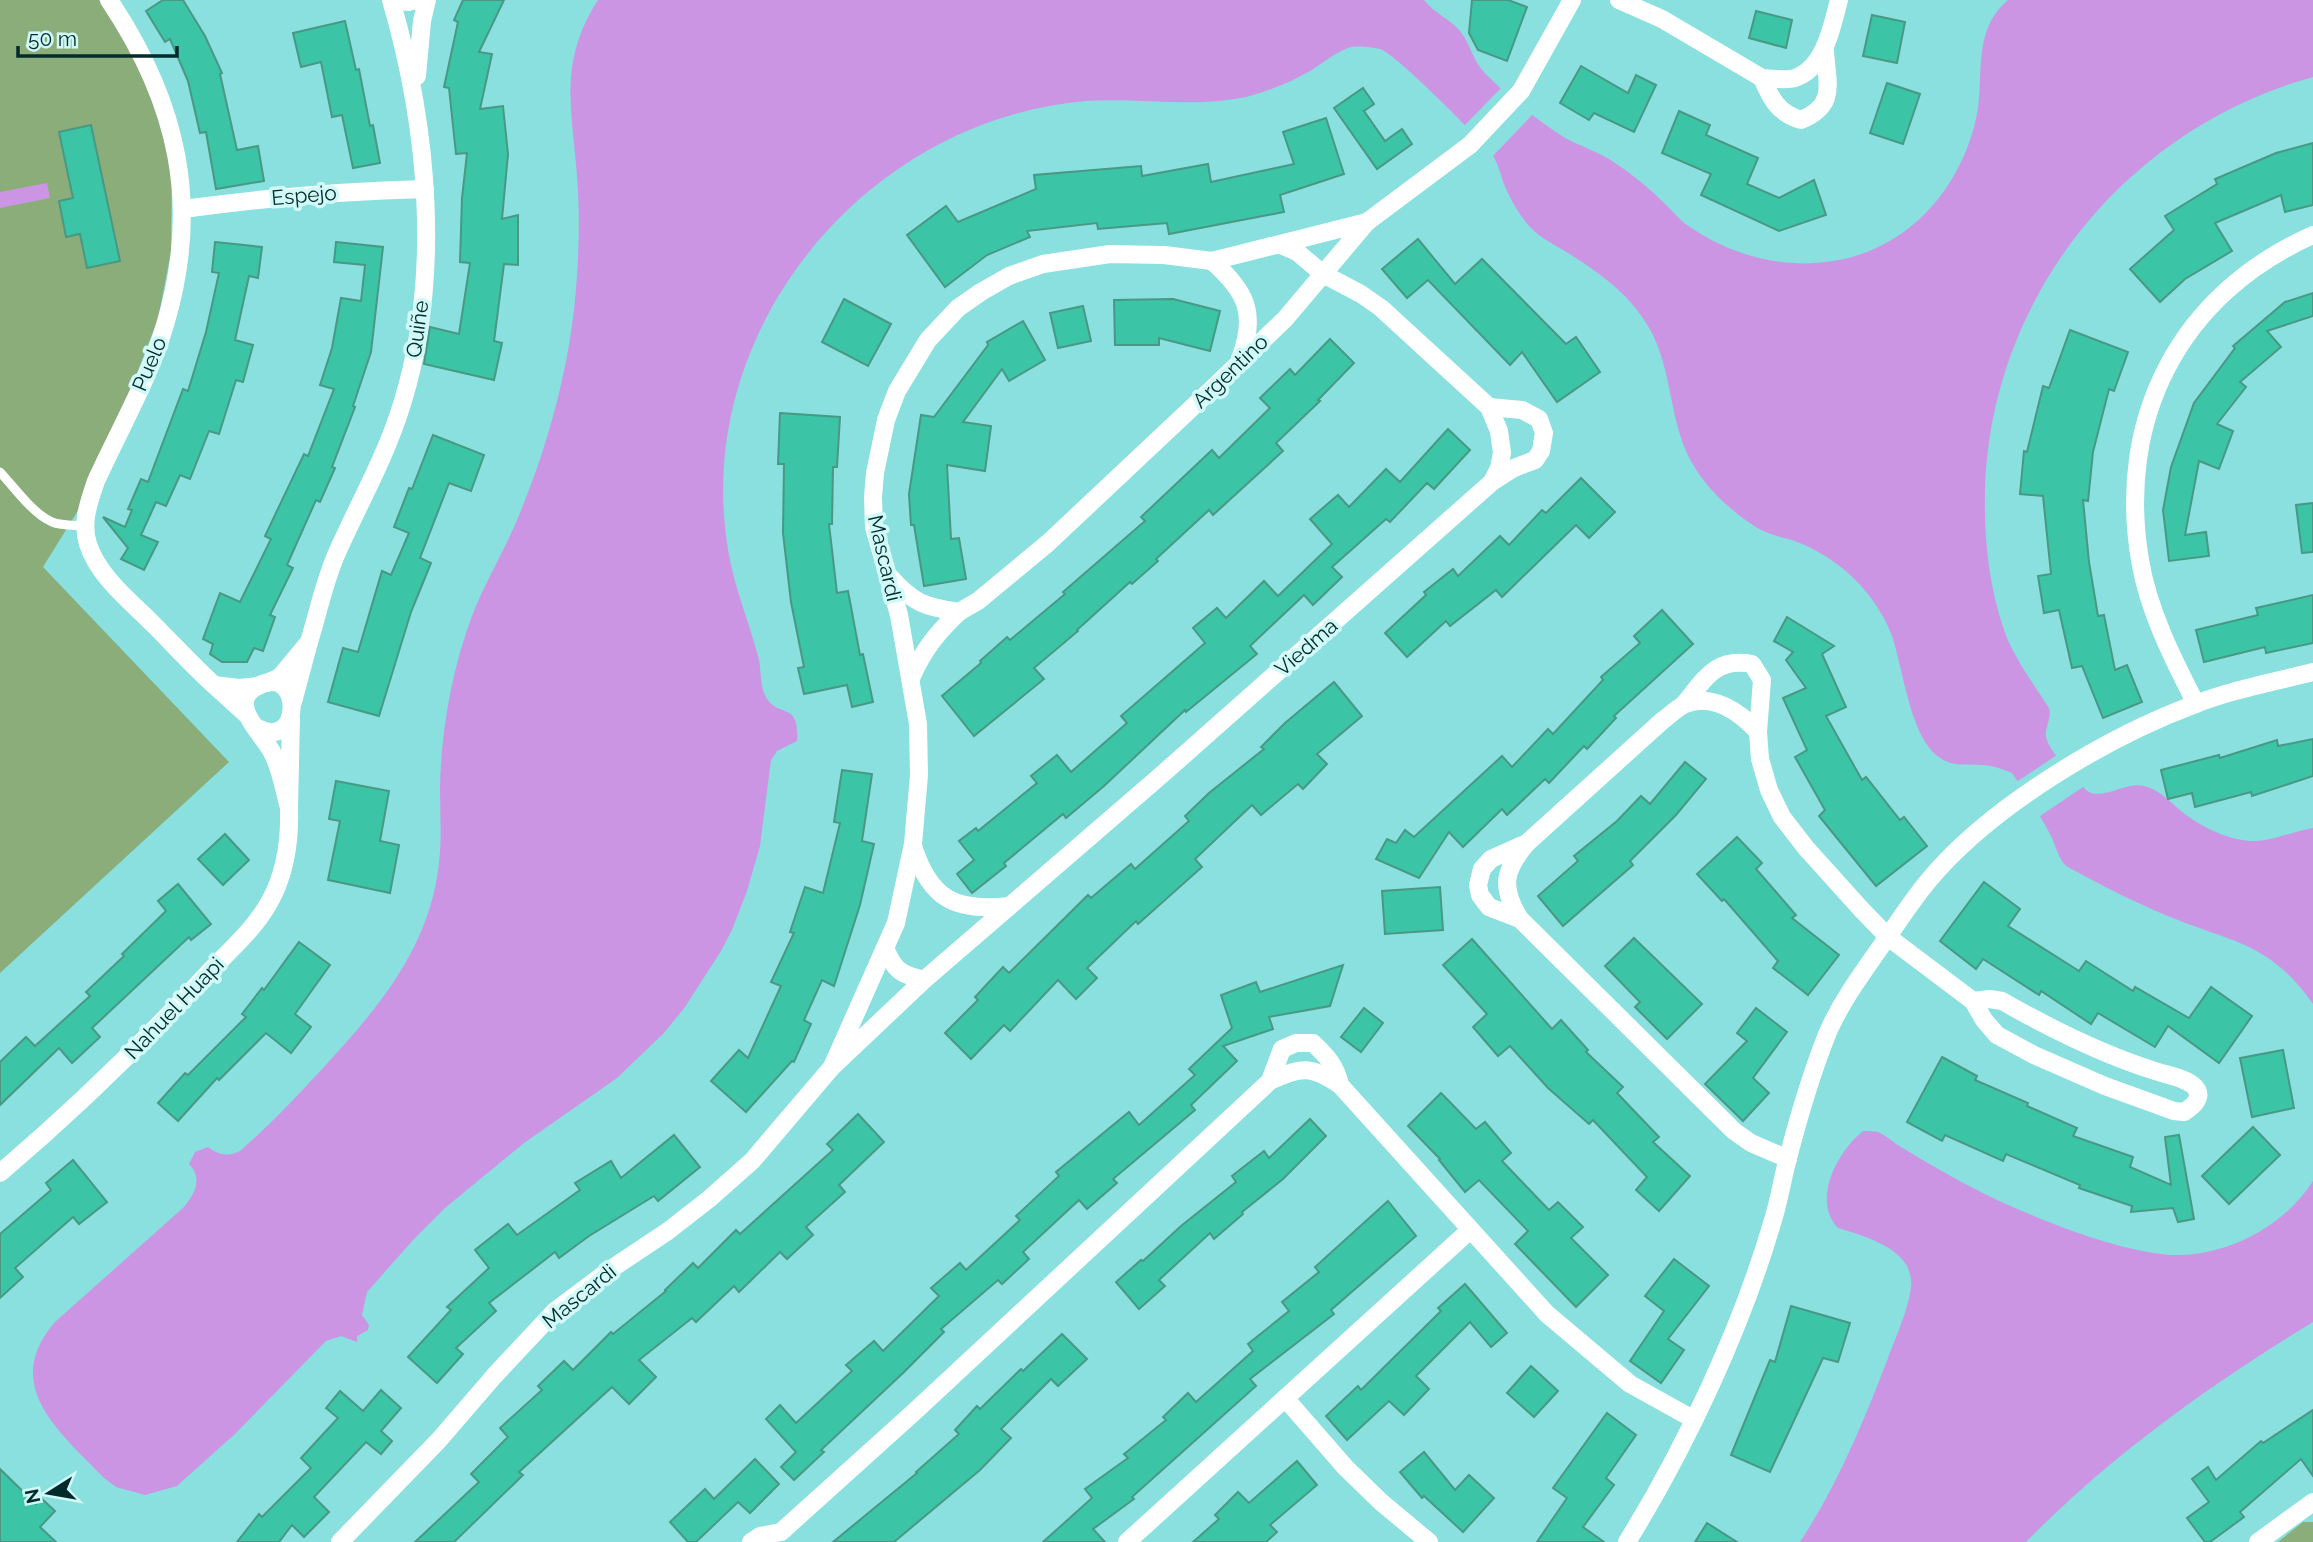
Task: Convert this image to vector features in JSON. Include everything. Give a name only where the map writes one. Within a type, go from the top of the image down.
[{"type":"street","name":"Puelo","points":[[109,0],[142,55],[160,98],[173,144],[183,209],[179,267],[164,327],[96,481],[85,526],[88,544],[96,563],[116,587],[250,720],[273,753],[289,808]]},
{"type":"street","points":[[393,0],[415,0]]},
{"type":"street","name":"Quiñe","points":[[292,710],[334,559],[385,450],[402,405],[414,361],[425,265],[425,189],[416,107],[393,0]]},
{"type":"street","points":[[416,107],[419,41],[428,0]]},
{"type":"street","points":[[1212,261],[1367,222],[1470,145],[1521,91],[1572,0]]},
{"type":"street","points":[[1619,0],[1662,19],[1762,78],[1795,78],[1825,51]]},
{"type":"street","points":[[1762,78],[1772,100],[1781,111],[1801,120],[1824,106],[1828,91],[1825,51],[1839,0]]},
{"type":"street","name":"Espejo","points":[[183,209],[343,191],[425,189]]},
{"type":"street","name":"Argentino","points":[[911,678],[935,635],[959,612],[978,601],[1048,544],[1238,363],[1284,319],[1367,222]]},
{"type":"street","points":[[2196,704],[2151,602],[2140,562],[2134,479],[2141,436],[2156,387],[2181,341],[2210,306],[2234,284],[2272,257],[2313,235]]},
{"type":"street","points":[[1281,245],[1297,252],[1323,274],[1381,308],[1489,407],[1499,431],[1502,453],[1492,482]]},
{"type":"street","name":"Mascardi","points":[[902,901],[913,845],[919,775],[918,724],[899,615],[874,527],[873,497],[886,420],[897,391],[928,340],[958,308],[1009,276],[1043,264],[1110,254],[1212,261]]},
{"type":"street","points":[[1212,261],[1230,277],[1248,311],[1249,335],[1238,363]]},
{"type":"street","name":"Viedma","points":[[963,946],[1492,482],[1514,468],[1535,460],[1541,451],[1544,433],[1539,419],[1522,410],[1489,407]]},
{"type":"street","points":[[887,572],[905,594],[919,604],[959,612]]},
{"type":"street","points":[[214,685],[228,688],[263,685],[280,686],[286,690],[292,710],[287,724],[274,731],[260,730],[250,720],[245,708],[249,695],[263,685],[280,677],[309,642]]},
{"type":"street","points":[[1788,1159],[1751,1143],[1734,1131],[1520,919],[1510,903],[1507,891],[1508,873],[1513,860],[1527,843],[1684,704],[1707,676],[1721,664],[1737,661],[1752,664],[1762,680],[1758,732],[1760,758],[1769,790],[1782,817],[1806,848],[1888,937],[1973,1001],[1983,1020],[1997,1035],[2034,1055],[2105,1086],[2174,1111],[2184,1112],[2198,1101],[2199,1095],[2195,1086],[2183,1080],[2082,1043],[2001,1002],[1990,999],[1973,1001]]},
{"type":"street","points":[[1627,1542],[1716,1371],[1746,1299],[1773,1219],[1788,1159],[1829,1031],[1844,1000],[1931,878],[1973,836],[2017,801],[2084,757],[2132,730],[2196,704],[2313,672]]},
{"type":"street","points":[[1684,704],[1705,700],[1724,706],[1744,717],[1758,732]]},
{"type":"street","name":"Nahuel Huapi","points":[[0,1173],[78,1105],[180,1003],[259,918],[271,900],[280,878],[289,832],[292,710]]},
{"type":"street","points":[[1520,919],[1489,907],[1480,895],[1478,885],[1482,869],[1490,859],[1527,843]]},
{"type":"street","points":[[832,1067],[924,979],[963,946],[969,930],[968,919],[957,905],[936,888],[921,870],[913,845]]},
{"type":"street","points":[[832,1067],[886,948],[902,901],[923,886],[936,888]]},
{"type":"street","points":[[957,905],[972,908],[1010,906]]},
{"type":"street","points":[[886,948],[892,965],[904,975],[924,979]]},
{"type":"street","points":[[1270,1081],[1282,1049],[1296,1043],[1314,1042],[1327,1055],[1337,1071],[1340,1085]]},
{"type":"street","name":"Mascardi","points":[[340,1542],[439,1440],[555,1311],[709,1199],[752,1161],[832,1067]]},
{"type":"street","points":[[751,1542],[760,1536],[778,1537],[1270,1081],[1290,1071],[1304,1068],[1323,1074],[1340,1085],[1469,1231],[1547,1314],[1630,1384],[1692,1419]]},
{"type":"street","points":[[1128,1542],[1469,1231]]},
{"type":"street","points":[[1285,1398],[1345,1467],[1381,1502],[1429,1542]]},
{"type":"street","points":[[2258,1542],[2313,1502]]},
{"type":"lane","points":[[0,472],[40,514],[51,521],[85,526]]},
{"type":"green space","points":[[0,0],[99,0],[136,60],[164,131],[172,173],[171,252],[158,319],[125,404],[77,512],[43,567],[229,762],[0,973]]},
{"type":"green space","points":[[2303,1522],[2313,1522],[2313,1542],[2278,1542]]},
{"type":"shaded area","points":[[598,0],[1424,0],[1460,31],[1477,63],[1511,98],[1541,122],[1603,156],[1637,179],[1686,225],[1723,246],[1759,258],[1795,263],[1830,262],[1865,253],[1897,237],[1926,213],[1950,182],[1968,146],[1978,108],[1985,37],[1997,11],[2008,0],[2313,0],[2313,77],[2246,101],[2184,136],[2129,179],[2082,229],[2042,287],[2013,350],[1993,418],[1985,507],[1991,577],[2004,630],[2018,660],[2049,708],[2046,732],[2048,742],[2057,757],[2087,791],[2100,794],[2130,786],[2144,786],[2157,791],[2206,827],[2235,839],[2265,840],[2313,828],[2313,1004],[2283,969],[2253,949],[2149,908],[2066,866],[2042,820],[2012,773],[1989,766],[1949,762],[1929,747],[1914,718],[1890,631],[1871,598],[1855,579],[1836,563],[1792,540],[1761,530],[1734,511],[1710,488],[1687,454],[1675,418],[1657,343],[1640,314],[1623,294],[1602,276],[1529,226],[1512,200],[1491,153],[1436,96],[1389,54],[1380,49],[1359,46],[1348,48],[1288,82],[1258,94],[1229,100],[1086,101],[1004,117],[929,150],[862,197],[806,256],[763,324],[735,400],[723,481],[731,565],[759,660],[764,693],[769,701],[795,719],[797,741],[777,751],[771,760],[760,846],[747,891],[721,951],[685,1007],[664,1033],[617,1078],[524,1143],[445,1208],[414,1239],[367,1292],[362,1315],[369,1325],[368,1330],[357,1336],[357,1342],[341,1336],[326,1341],[236,1433],[177,1486],[145,1495],[116,1487],[70,1443],[42,1407],[35,1387],[33,1367],[40,1345],[55,1322],[184,1207],[196,1186],[196,1175],[189,1164],[195,1152],[208,1147],[223,1154],[240,1151],[273,1121],[324,1067],[364,1022],[399,974],[425,922],[439,863],[443,745],[449,700],[459,657],[478,603],[530,486],[557,403],[569,346],[579,232],[571,107],[572,65],[585,23]]},
{"type":"shaded area","points":[[47,183],[50,198],[0,208],[0,192]]},
{"type":"shaded area","points":[[1863,1131],[1881,1133],[1978,1191],[2034,1216],[2096,1239],[2154,1253],[2198,1254],[2236,1243],[2272,1224],[2301,1197],[2313,1181],[2313,1322],[2237,1370],[2163,1423],[2092,1480],[2026,1542],[1800,1542],[1838,1476],[1859,1429],[1901,1323],[1911,1287],[1907,1266],[1901,1258],[1876,1241],[1838,1228],[1830,1217],[1827,1190],[1831,1176],[1845,1151]]},
{"type":"pier","points":[[1504,85],[1535,112],[1491,158],[1462,128]]},
{"type":"pier","points":[[2060,753],[2086,785],[2037,818],[2015,783]]},
{"type":"building","points":[[163,0],[183,0],[205,36],[222,73],[220,74],[237,150],[258,146],[264,181],[216,189],[206,132],[200,133],[188,81],[170,39],[165,42],[146,11]]},
{"type":"building","points":[[463,0],[504,0],[479,52],[492,54],[480,109],[503,106],[508,154],[502,219],[518,215],[518,265],[504,264],[494,341],[502,343],[494,380],[424,364],[430,327],[459,334],[470,263],[460,262],[462,198],[467,153],[456,154],[449,88],[444,87],[458,22],[454,20]]},
{"type":"building","points":[[1472,0],[1508,0],[1527,7],[1507,61],[1478,50],[1469,33]]},
{"type":"building","points":[[1756,11],[1792,20],[1786,48],[1749,38]]},
{"type":"building","points":[[1872,15],[1905,22],[1897,63],[1863,56]]},
{"type":"building","points":[[345,21],[356,70],[359,69],[370,126],[373,125],[380,163],[353,168],[342,115],[332,117],[321,62],[301,67],[293,33]]},
{"type":"building","points":[[1581,66],[1628,93],[1636,75],[1656,85],[1634,132],[1594,113],[1589,120],[1560,103]]},
{"type":"building","points":[[1887,83],[1920,94],[1903,144],[1870,133]]},
{"type":"building","points":[[1363,88],[1374,104],[1364,111],[1385,141],[1402,129],[1412,144],[1377,169],[1334,108]]},
{"type":"building","points":[[1679,111],[1710,125],[1706,135],[1758,158],[1747,184],[1779,198],[1814,180],[1826,215],[1779,231],[1701,195],[1711,174],[1662,153]]},
{"type":"building","points":[[1326,118],[1344,174],[1280,195],[1284,212],[1169,234],[1167,223],[1098,229],[1097,223],[1027,231],[1030,237],[987,255],[945,287],[907,235],[946,206],[958,222],[1036,189],[1034,175],[1141,166],[1142,176],[1208,164],[1211,182],[1294,164],[1283,132]]},
{"type":"building","points":[[91,125],[120,261],[87,268],[80,234],[66,237],[59,201],[73,198],[59,132]]},
{"type":"building","points":[[2313,143],[2313,205],[2285,212],[2281,195],[2215,223],[2232,251],[2185,279],[2160,302],[2130,269],[2174,230],[2165,216],[2217,184],[2215,179],[2276,153]]},
{"type":"building","points":[[1418,239],[1455,284],[1482,259],[1566,344],[1576,337],[1600,372],[1557,402],[1522,352],[1510,365],[1428,280],[1407,298],[1382,269]]},
{"type":"building","points":[[215,242],[262,247],[258,278],[249,276],[235,340],[253,345],[243,382],[236,380],[219,434],[209,431],[190,479],[180,475],[166,506],[156,502],[141,535],[158,542],[144,570],[121,559],[128,548],[103,517],[125,527],[132,510],[128,509],[141,479],[148,482],[183,389],[188,391],[206,332],[219,273],[212,272]]},
{"type":"building","points":[[336,242],[383,247],[371,352],[353,406],[355,407],[332,467],[335,468],[320,502],[316,500],[287,565],[293,568],[270,615],[275,617],[263,651],[254,648],[247,662],[222,662],[210,654],[213,644],[203,639],[220,593],[240,602],[271,539],[265,536],[304,454],[308,456],[334,389],[320,385],[332,348],[341,298],[361,301],[365,265],[334,262]]},
{"type":"building","points":[[2313,293],[2313,316],[2267,331],[2281,347],[2240,382],[2246,387],[2217,424],[2233,431],[2219,469],[2199,461],[2185,535],[2206,532],[2209,556],[2169,561],[2163,510],[2171,467],[2194,403],[2235,348],[2233,346],[2285,302]]},
{"type":"building","points":[[844,299],[891,324],[868,366],[822,342]]},
{"type":"building","points":[[1173,299],[1220,311],[1210,351],[1159,338],[1159,345],[1115,345],[1114,300]]},
{"type":"building","points":[[1083,306],[1091,341],[1058,348],[1050,313]]},
{"type":"building","points":[[1023,321],[1045,360],[1009,381],[1002,369],[963,422],[991,426],[985,471],[947,465],[951,539],[959,538],[966,579],[924,586],[914,525],[911,525],[909,494],[921,415],[934,417],[988,345],[987,342]]},
{"type":"building","points":[[2070,330],[2128,352],[2114,391],[2109,389],[2093,452],[2088,501],[2083,500],[2098,616],[2104,615],[2115,670],[2127,665],[2142,702],[2103,718],[2082,666],[2072,668],[2059,610],[2044,613],[2038,576],[2051,574],[2043,496],[2020,494],[2024,451],[2027,452],[2043,386],[2049,388]]},
{"type":"building","points":[[1330,339],[1354,363],[1318,400],[1320,401],[1276,443],[1283,451],[1213,515],[1209,510],[1156,559],[1158,561],[1132,584],[1130,582],[1034,668],[1044,679],[974,736],[942,696],[1007,637],[1010,640],[1065,594],[1063,592],[1145,521],[1141,517],[1212,450],[1219,458],[1270,408],[1260,398],[1290,369],[1295,375]]},
{"type":"building","points":[[780,413],[840,417],[837,467],[833,467],[832,524],[829,524],[837,593],[848,591],[860,655],[863,654],[873,702],[852,707],[847,685],[804,694],[798,668],[804,667],[791,602],[783,533],[784,464],[778,464]]},
{"type":"building","points":[[1448,429],[1470,450],[1434,489],[1427,483],[1390,522],[1386,519],[1332,567],[1342,577],[1313,605],[1304,595],[1250,646],[1257,654],[1186,712],[1185,710],[1104,786],[1066,818],[1063,814],[972,893],[957,874],[974,860],[959,841],[976,828],[978,831],[1037,783],[1031,776],[1057,755],[1071,772],[1127,723],[1121,716],[1205,643],[1193,628],[1217,608],[1226,618],[1264,581],[1278,596],[1332,544],[1310,519],[1338,495],[1349,507],[1386,469],[1400,482]]},
{"type":"building","points":[[433,435],[484,455],[471,491],[449,483],[420,558],[431,563],[411,612],[379,716],[328,702],[343,648],[358,652],[382,571],[391,575],[409,533],[394,527]]},
{"type":"building","points":[[1581,478],[1615,512],[1589,538],[1576,525],[1502,597],[1496,590],[1450,626],[1446,621],[1407,657],[1385,633],[1426,595],[1424,592],[1453,569],[1458,576],[1500,536],[1509,545],[1542,510],[1546,513]]},
{"type":"building","points":[[2313,503],[2313,552],[2302,553],[2296,505]]},
{"type":"building","points":[[2313,595],[2313,643],[2266,653],[2265,647],[2204,662],[2196,630],[2258,615],[2256,608]]},
{"type":"building","points":[[1662,610],[1693,644],[1614,716],[1616,718],[1587,749],[1584,746],[1549,783],[1545,779],[1507,815],[1502,809],[1463,847],[1449,832],[1419,878],[1376,859],[1387,839],[1396,843],[1405,830],[1414,837],[1502,756],[1512,767],[1548,729],[1553,734],[1603,680],[1601,677],[1640,643],[1634,636]]},
{"type":"building","points":[[1787,617],[1834,646],[1822,654],[1846,707],[1826,716],[1862,780],[1866,777],[1900,820],[1904,817],[1927,846],[1876,886],[1819,816],[1825,810],[1795,757],[1807,750],[1783,698],[1806,688],[1786,660],[1793,652],[1774,641]]},
{"type":"building","points":[[1334,682],[1362,716],[1317,754],[1327,764],[1303,789],[1298,784],[1261,815],[1252,805],[1195,859],[1202,867],[1138,924],[1136,921],[1087,968],[1097,978],[1076,999],[1058,980],[1010,1031],[1004,1025],[971,1059],[945,1033],[978,1000],[975,997],[1003,967],[1009,973],[1088,895],[1091,898],[1131,864],[1135,869],[1189,821],[1185,816],[1209,793],[1264,749],[1261,747],[1285,723]]},
{"type":"building","points":[[2313,739],[2313,776],[2252,796],[2251,792],[2195,807],[2192,793],[2168,799],[2161,770],[2219,755],[2220,758],[2277,740],[2278,746]]},
{"type":"building","points":[[1685,762],[1706,779],[1676,815],[1630,861],[1633,865],[1563,926],[1538,896],[1578,861],[1574,856],[1617,821],[1641,796],[1650,804]]},
{"type":"building","points":[[842,770],[872,774],[862,841],[874,844],[860,905],[834,986],[822,980],[804,1020],[811,1024],[794,1062],[792,1061],[746,1112],[711,1081],[739,1050],[748,1058],[781,986],[771,982],[794,933],[790,932],[805,887],[823,893],[840,823],[834,822]]},
{"type":"building","points":[[336,781],[389,791],[380,841],[399,845],[390,893],[328,880],[340,821],[329,819]]},
{"type":"building","points":[[225,834],[249,860],[223,885],[198,859]]},
{"type":"building","points":[[1737,837],[1762,863],[1756,869],[1796,915],[1792,918],[1839,955],[1808,995],[1773,968],[1778,961],[1724,899],[1722,901],[1697,874]]},
{"type":"building","points":[[1984,882],[2020,909],[2008,926],[2079,971],[2086,961],[2133,991],[2135,987],[2189,1018],[2211,987],[2252,1016],[2219,1063],[2168,1026],[2155,1047],[2098,1013],[2091,1024],[2041,991],[2039,995],[1983,959],[1976,969],[1940,941]]},
{"type":"building","points":[[178,884],[211,924],[191,940],[189,937],[92,1028],[100,1037],[72,1063],[59,1048],[0,1105],[0,1062],[26,1037],[35,1046],[90,996],[86,992],[166,911],[158,901]]},
{"type":"building","points":[[1440,887],[1443,930],[1385,934],[1382,891]]},
{"type":"building","points":[[1634,938],[1702,1004],[1667,1039],[1635,1007],[1640,1002],[1605,966]]},
{"type":"building","points":[[1472,939],[1552,1029],[1561,1020],[1588,1050],[1586,1052],[1623,1087],[1617,1093],[1659,1137],[1653,1142],[1690,1176],[1659,1211],[1636,1190],[1647,1177],[1593,1120],[1589,1124],[1548,1088],[1510,1046],[1498,1056],[1473,1027],[1487,1014],[1443,965]]},
{"type":"building","points":[[299,942],[330,965],[295,1014],[311,1027],[291,1053],[266,1033],[219,1080],[217,1078],[178,1121],[158,1103],[185,1073],[188,1075],[246,1017],[242,1014],[262,988],[264,990]]},
{"type":"building","points":[[1343,965],[1330,1006],[1269,1017],[1273,1029],[1223,1046],[1237,1061],[1191,1105],[1195,1110],[1113,1179],[1117,1183],[1087,1209],[1079,1200],[1023,1252],[1029,1259],[1002,1284],[998,1280],[941,1329],[944,1332],[821,1450],[824,1452],[794,1480],[781,1467],[796,1452],[766,1419],[780,1405],[796,1423],[852,1371],[846,1365],[874,1341],[883,1351],[939,1296],[931,1288],[960,1263],[966,1270],[1020,1220],[1016,1216],[1059,1176],[1056,1172],[1129,1112],[1139,1125],[1195,1075],[1189,1069],[1232,1028],[1221,995],[1256,982],[1260,992]]},
{"type":"building","points":[[1364,1008],[1383,1023],[1361,1052],[1341,1037]]},
{"type":"building","points":[[1756,1008],[1787,1032],[1753,1078],[1769,1093],[1743,1121],[1705,1084],[1747,1041],[1737,1033]]},
{"type":"building","points":[[2283,1050],[2294,1108],[2252,1117],[2240,1058]]},
{"type":"building","points":[[1942,1057],[1977,1076],[1975,1080],[2077,1128],[2073,1136],[2133,1157],[2130,1167],[2171,1185],[2165,1137],[2179,1135],[2194,1219],[2178,1222],[2173,1208],[2131,1212],[2132,1206],[2079,1188],[2080,1185],[2006,1154],[2003,1161],[1945,1135],[1942,1141],[1907,1122]]},
{"type":"building","points":[[1441,1093],[1476,1129],[1485,1122],[1511,1153],[1502,1161],[1549,1210],[1558,1202],[1583,1227],[1571,1238],[1608,1275],[1576,1307],[1515,1244],[1528,1231],[1479,1180],[1465,1192],[1440,1159],[1408,1126]]},
{"type":"building","points":[[858,1114],[884,1142],[839,1185],[845,1192],[806,1227],[813,1235],[787,1259],[780,1252],[739,1292],[734,1286],[696,1322],[692,1318],[639,1360],[656,1377],[629,1404],[612,1387],[519,1472],[523,1475],[454,1542],[415,1542],[479,1482],[471,1474],[508,1437],[500,1428],[542,1390],[538,1386],[564,1361],[573,1370],[611,1332],[613,1334],[666,1291],[693,1263],[698,1268],[736,1230],[740,1234],[833,1150],[827,1144]]},
{"type":"building","points":[[1310,1119],[1326,1136],[1283,1179],[1242,1212],[1243,1214],[1214,1239],[1210,1233],[1159,1280],[1165,1286],[1139,1309],[1116,1282],[1236,1182],[1232,1176],[1264,1151],[1269,1158]]},
{"type":"building","points":[[2253,1127],[2280,1155],[2229,1204],[2202,1176]]},
{"type":"building","points":[[674,1135],[700,1167],[658,1201],[654,1196],[559,1258],[555,1252],[489,1303],[496,1311],[456,1348],[463,1354],[437,1383],[408,1357],[451,1310],[447,1307],[489,1268],[475,1250],[508,1224],[517,1235],[580,1190],[575,1183],[611,1161],[621,1178]]},
{"type":"building","points":[[73,1160],[107,1202],[79,1224],[73,1217],[15,1268],[23,1277],[0,1298],[0,1234],[51,1190],[46,1183]]},
{"type":"building","points":[[1388,1201],[1416,1236],[1331,1310],[1334,1314],[1250,1379],[1256,1386],[1132,1497],[1134,1499],[1093,1529],[1105,1542],[1043,1542],[1092,1498],[1085,1489],[1128,1458],[1124,1454],[1166,1420],[1163,1417],[1188,1393],[1196,1402],[1253,1351],[1248,1344],[1289,1311],[1282,1302],[1319,1272],[1315,1267]]},
{"type":"building","points":[[1674,1259],[1709,1286],[1668,1339],[1684,1350],[1661,1383],[1630,1361],[1664,1311],[1645,1296]]},
{"type":"building","points":[[1465,1284],[1507,1333],[1491,1347],[1470,1322],[1416,1376],[1429,1389],[1404,1415],[1389,1401],[1347,1440],[1326,1416],[1358,1386],[1361,1390],[1441,1311],[1438,1308]]},
{"type":"building","points":[[1791,1306],[1850,1323],[1838,1362],[1823,1358],[1770,1472],[1731,1455],[1770,1360],[1775,1362]]},
{"type":"building","points":[[1062,1334],[1087,1359],[1058,1386],[1051,1379],[1001,1429],[1011,1438],[980,1470],[894,1542],[833,1542],[917,1473],[959,1434],[955,1430],[977,1406],[980,1409]]},
{"type":"building","points":[[1531,1366],[1558,1391],[1534,1417],[1507,1393]]},
{"type":"building","points":[[381,1390],[401,1408],[381,1431],[392,1441],[381,1454],[366,1442],[314,1497],[329,1512],[304,1537],[292,1525],[279,1542],[237,1542],[259,1514],[262,1517],[311,1468],[301,1458],[338,1418],[326,1408],[340,1391],[363,1411]]},
{"type":"building","points":[[2313,1410],[2313,1476],[2301,1459],[2240,1512],[2244,1517],[2210,1542],[2205,1542],[2187,1518],[2209,1502],[2192,1479],[2208,1467],[2216,1480],[2261,1441],[2263,1443]]},
{"type":"building","points":[[1607,1413],[1636,1435],[1606,1478],[1614,1485],[1583,1527],[1604,1542],[1537,1542],[1567,1498],[1553,1488]]},
{"type":"building","points":[[1424,1452],[1455,1490],[1469,1475],[1494,1498],[1463,1532],[1424,1496],[1422,1498],[1400,1472]]},
{"type":"building","points":[[755,1459],[779,1484],[750,1513],[738,1502],[696,1542],[688,1542],[670,1522],[705,1489],[714,1499]]},
{"type":"building","points":[[1297,1461],[1317,1485],[1270,1525],[1277,1532],[1266,1542],[1193,1542],[1219,1519],[1215,1515],[1238,1492],[1249,1503]]},
{"type":"building","points":[[0,1469],[36,1504],[41,1498],[55,1511],[40,1527],[56,1542],[0,1542]]},
{"type":"building","points":[[1707,1523],[1737,1542],[1695,1542]]}]
